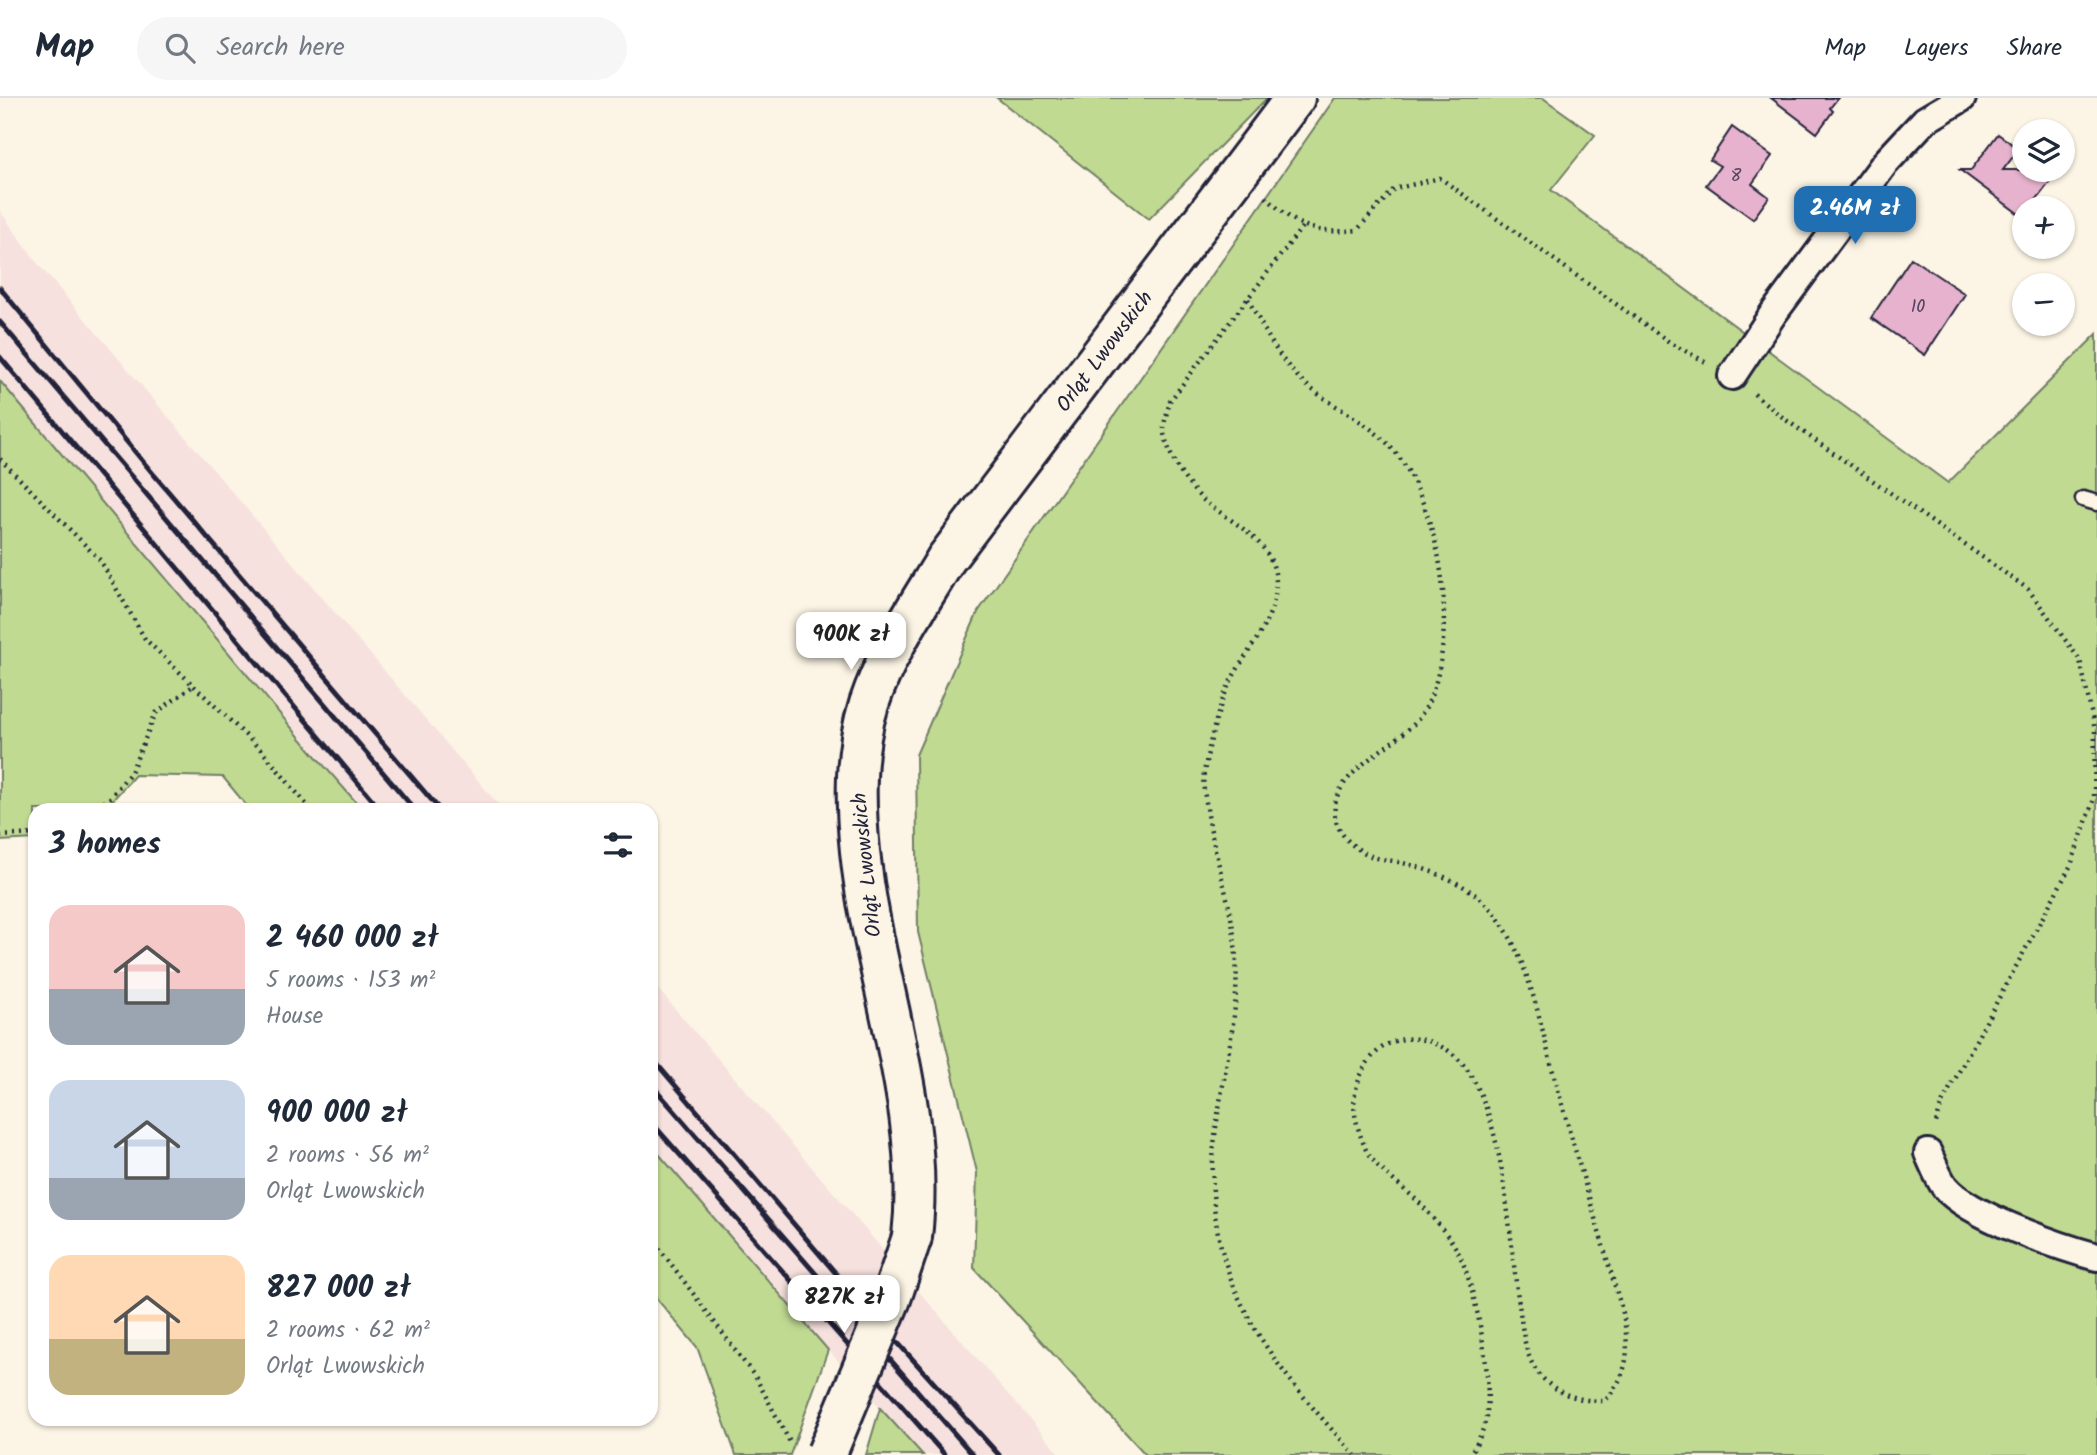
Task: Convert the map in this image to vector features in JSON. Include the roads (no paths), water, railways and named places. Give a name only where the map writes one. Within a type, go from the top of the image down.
[{"type":"street","name":"Orląt Lwowskich","points":[[816,1452],[891,1299],[912,1237],[917,1195],[914,1155],[896,1049],[865,902],[857,822],[857,762],[869,704],[897,640],[946,559],[1295,98]]},
{"type":"street","points":[[1732,376],[1773,314],[1885,163],[1925,120],[1962,98]]},
{"type":"street","points":[[1928,1153],[1945,1188],[1979,1212],[2072,1250],[2097,1257]]},
{"type":"railway","points":[[0,288],[150,470],[434,803]]},
{"type":"railway","points":[[0,322],[409,803]]},
{"type":"railway","points":[[0,357],[375,803]]},
{"type":"railway","points":[[658,1065],[851,1291],[999,1455]]},
{"type":"railway","points":[[658,1092],[973,1455]]},
{"type":"railway","points":[[658,1130],[945,1455]]}]
